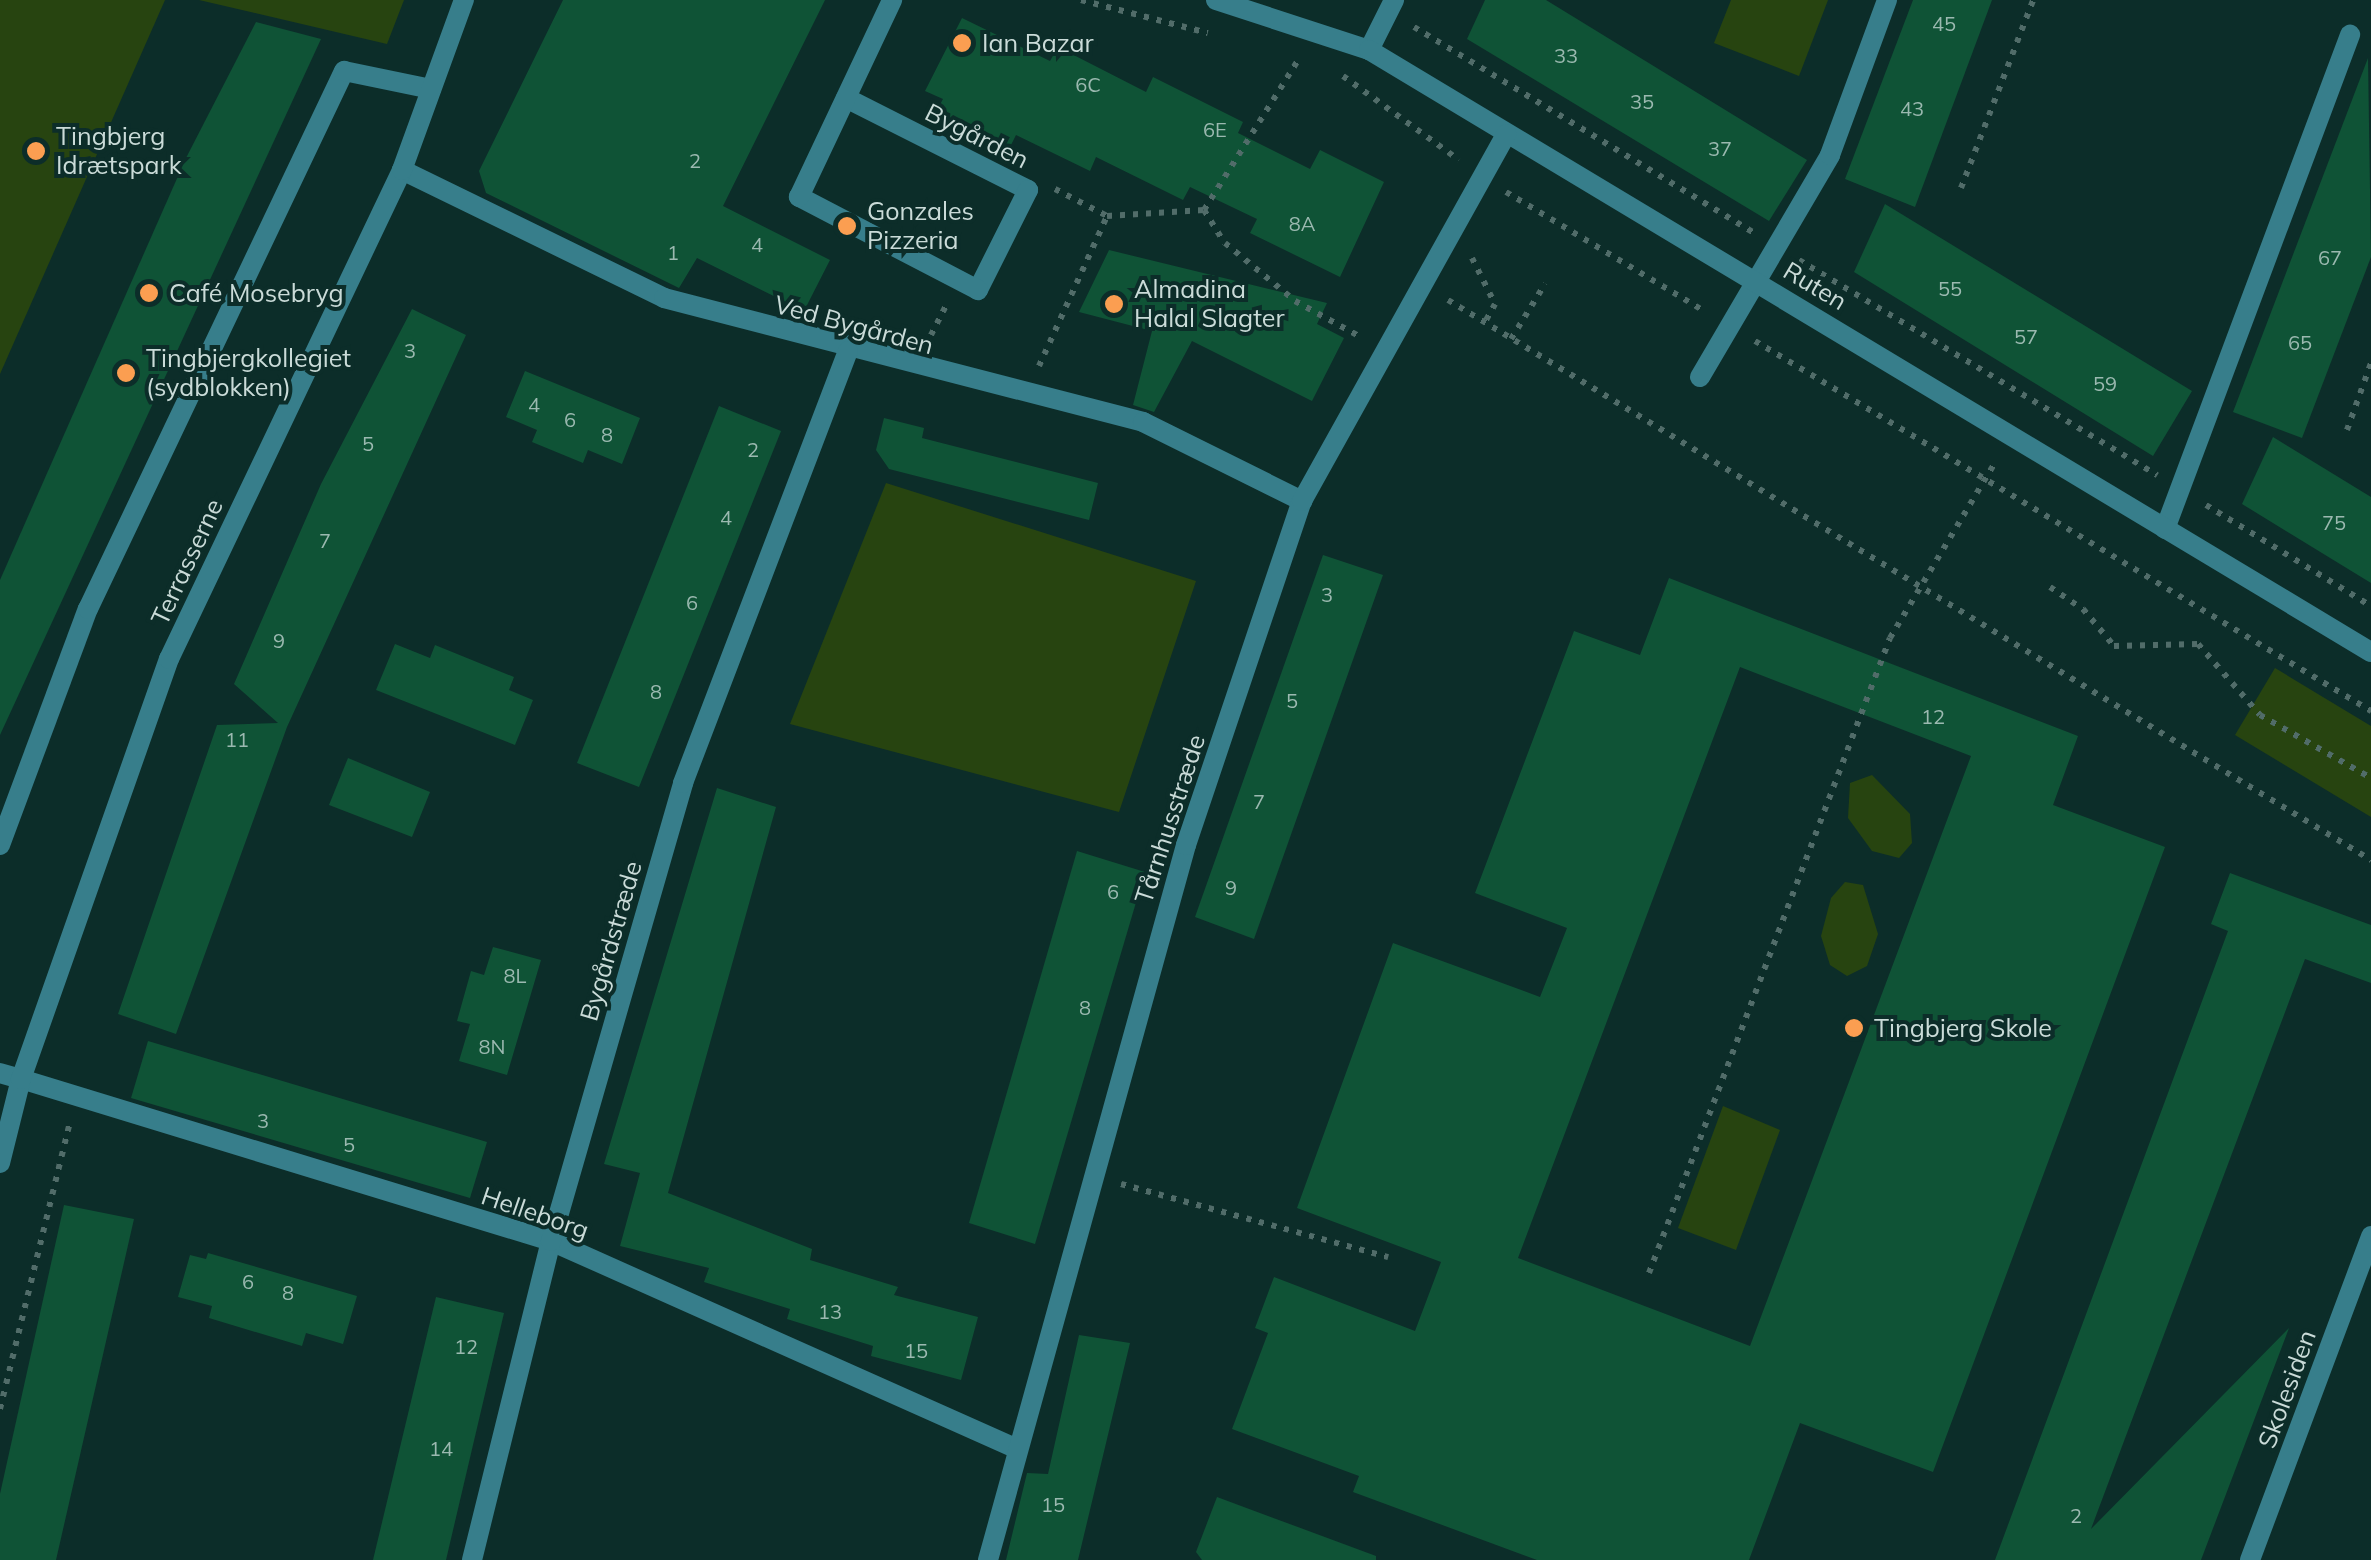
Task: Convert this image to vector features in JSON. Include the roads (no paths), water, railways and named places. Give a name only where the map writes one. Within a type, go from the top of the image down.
[{"type":"street","name":"Terrasserne","points":[[0,1163],[10,1076],[169,659],[402,170],[464,0]]},
{"type":"street","points":[[846,98],[892,0]]},
{"type":"street","name":"Ruten","points":[[1216,0],[1369,50],[1758,280],[2371,652]]},
{"type":"street","points":[[1700,377],[1830,155],[1887,0]]},
{"type":"street","points":[[1369,50],[1391,6]]},
{"type":"street","points":[[2165,528],[2350,35]]},
{"type":"street","points":[[0,844],[88,608],[344,70],[430,89]]},
{"type":"street","name":"Bygården","points":[[846,98],[1028,190],[978,290],[799,197],[846,98]]},
{"type":"street","name":"Tårnhusstræde","points":[[988,1560],[1013,1448],[1186,845],[1302,501],[1506,134]]},
{"type":"street","name":"Ved Bygården","points":[[402,170],[664,298],[848,351],[1143,422],[1302,501]]},
{"type":"street","name":"Bygårdstræde","points":[[472,1560],[551,1241],[683,783],[848,351]]},
{"type":"street","name":"Helleborg","points":[[10,1076],[551,1241],[1013,1448]]},
{"type":"street","name":"Skolesiden","points":[[2250,1560],[2371,1236]]},
{"type":"place","name":"Ian Bazar","points":[[962,43]]},
{"type":"place","name":"Tingbjerg Idrætspark","points":[[36,151]]},
{"type":"place","name":"Gonzales Pizzeria","points":[[847,226]]},
{"type":"place","name":"Café Mosebryg","points":[[149,293]]},
{"type":"place","name":"Almadina Halal Slagter","points":[[1114,304]]},
{"type":"place","name":"Tingbjergkollegiet (sydblokken)","points":[[126,373]]},
{"type":"place","name":"Tingbjerg Skole","points":[[1854,1028]]}]
